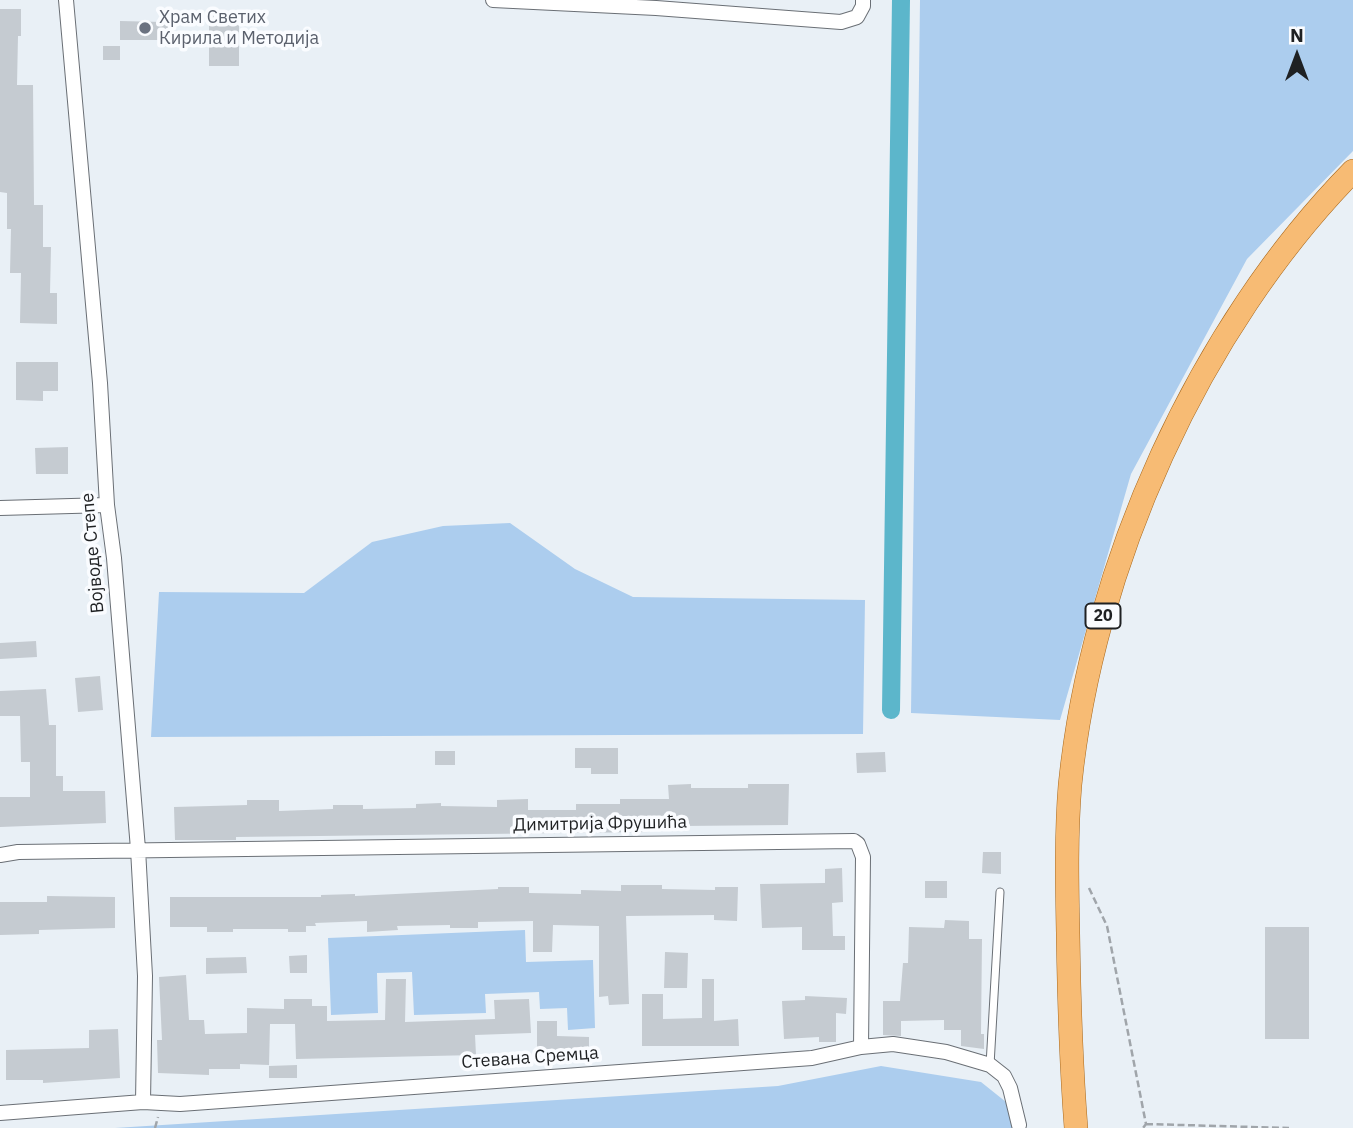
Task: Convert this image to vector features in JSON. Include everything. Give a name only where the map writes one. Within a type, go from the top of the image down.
[{"type":"main road","name":"20","points":[[1076,1128],[1069,999],[1067,845],[1070,784],[1096,639],[1144,498],[1189,400],[1231,324],[1267,273],[1353,171]]},
{"type":"street","name":"Војводе Степе","points":[[66,0],[138,849],[145,976],[143,1102]]},
{"type":"street","points":[[493,0],[656,4],[841,22],[857,17],[863,0]]},
{"type":"street","points":[[0,508],[107,505]]},
{"type":"street","name":"Димитрија Фрушића","points":[[138,849],[854,841],[863,857],[862,1047]]},
{"type":"street","points":[[0,855],[18,852],[138,849]]},
{"type":"street","name":"Стевана Сремца","points":[[0,1113],[143,1102],[180,1104],[812,1058],[862,1047],[893,1044],[946,1052],[990,1065]]},
{"type":"street","points":[[990,1065],[998,1070],[1010,1088],[1019,1125]]},
{"type":"lane","points":[[990,1065],[1000,892]]},
{"type":"path","points":[[1084,880],[1107,926],[1145,1126],[1289,1128]]},
{"type":"shaded area","points":[[920,0],[1353,0],[1353,151],[1247,259],[1131,474],[1060,720],[911,713]]},
{"type":"shaded area","points":[[510,523],[575,569],[633,597],[865,600],[863,734],[151,737],[159,592],[304,593],[372,542],[443,526]]},
{"type":"shaded area","points":[[525,930],[526,962],[593,960],[595,1028],[568,1030],[567,1008],[540,1009],[539,992],[485,994],[486,1013],[414,1015],[412,972],[377,973],[378,1013],[331,1015],[328,938]]},
{"type":"shaded area","points":[[881,1066],[981,1082],[1011,1106],[1016,1128],[115,1128],[778,1086]]},
{"type":"building","points":[[0,9],[21,9],[17,85],[33,85],[34,205],[43,205],[43,247],[51,247],[50,293],[57,293],[57,324],[20,323],[21,273],[10,273],[11,229],[7,229],[7,193],[0,192]]},
{"type":"building","points":[[209,11],[239,11],[239,66],[209,66]]},
{"type":"building","name":"Храм Светих Кирила и Методија","points":[[120,21],[163,22],[169,25],[171,31],[168,39],[120,40]]},
{"type":"building","points":[[103,46],[120,46],[120,60],[103,60]]},
{"type":"building","points":[[16,362],[58,362],[58,391],[43,391],[43,401],[16,400]]},
{"type":"building","points":[[68,447],[68,474],[36,474],[35,448]]},
{"type":"building","points":[[36,641],[37,657],[0,659],[0,643]]},
{"type":"building","points":[[100,676],[103,710],[78,712],[75,678]]},
{"type":"building","points":[[46,689],[49,725],[56,725],[56,776],[63,776],[63,791],[105,791],[106,823],[0,827],[0,797],[30,797],[30,762],[21,762],[20,716],[0,716],[0,691]]},
{"type":"building","points":[[575,748],[618,748],[618,774],[591,774],[591,768],[575,768]]},
{"type":"building","points":[[435,751],[455,751],[455,765],[435,765]]},
{"type":"building","points":[[885,752],[886,772],[857,773],[856,753]]},
{"type":"building","points":[[691,784],[691,788],[748,788],[748,784],[789,784],[788,825],[683,826],[650,828],[650,832],[175,840],[174,807],[247,805],[247,800],[279,800],[279,811],[333,809],[333,805],[363,805],[363,809],[416,808],[416,804],[441,803],[441,806],[497,807],[497,800],[528,799],[528,810],[576,810],[576,804],[620,804],[620,799],[669,799],[668,785]]},
{"type":"building","points":[[983,852],[1001,852],[1001,874],[982,873]]},
{"type":"building","points":[[842,868],[843,902],[832,903],[833,936],[845,936],[845,950],[802,950],[802,927],[762,928],[760,884],[825,883],[825,869]]},
{"type":"building","points":[[925,881],[947,881],[947,898],[925,898]]},
{"type":"building","points":[[621,885],[662,885],[662,889],[715,890],[715,887],[738,887],[737,921],[714,920],[714,915],[626,916],[629,1004],[609,1005],[608,996],[599,997],[599,926],[553,925],[552,952],[533,952],[533,921],[478,922],[478,928],[450,928],[450,925],[397,926],[398,930],[367,932],[367,921],[315,923],[316,926],[306,926],[306,932],[288,932],[288,929],[233,929],[233,932],[207,932],[207,927],[170,927],[170,897],[355,896],[498,887],[529,887],[529,893],[581,894],[581,890],[621,891]]},
{"type":"building","points":[[47,896],[115,897],[115,928],[39,930],[39,934],[0,935],[0,902],[47,902]]},
{"type":"building","points":[[945,920],[969,921],[969,939],[982,939],[981,1034],[984,1034],[984,1049],[961,1046],[961,1030],[944,1030],[944,1020],[901,1021],[901,1036],[883,1035],[883,1001],[900,1001],[903,963],[908,963],[909,927],[944,928]]},
{"type":"building","points":[[1265,927],[1309,927],[1309,1039],[1265,1039]]},
{"type":"building","points":[[665,952],[688,953],[687,988],[664,988]]},
{"type":"building","points":[[307,955],[307,973],[290,973],[289,956]]},
{"type":"building","points":[[246,957],[247,973],[206,974],[206,958]]},
{"type":"building","points":[[186,975],[189,1020],[204,1020],[205,1034],[247,1033],[247,1008],[284,1009],[284,999],[312,999],[312,1006],[327,1006],[327,1021],[385,1020],[386,979],[406,979],[405,1022],[495,1019],[494,1000],[529,999],[531,1033],[475,1035],[476,1055],[296,1059],[295,1024],[270,1024],[269,1065],[240,1064],[240,1069],[209,1069],[209,1075],[158,1073],[157,1040],[162,1040],[159,977]]},
{"type":"building","points":[[702,979],[714,979],[714,1021],[738,1019],[739,1046],[642,1046],[642,994],[663,994],[663,1019],[702,1018]]},
{"type":"building","points":[[805,996],[847,998],[846,1014],[836,1013],[836,1042],[819,1042],[819,1037],[784,1039],[782,1001],[805,1000]]},
{"type":"building","points":[[537,1021],[557,1021],[557,1036],[589,1037],[589,1058],[573,1057],[573,1053],[537,1053]]},
{"type":"building","points":[[118,1029],[120,1078],[43,1083],[43,1080],[6,1080],[6,1050],[89,1048],[89,1030]]},
{"type":"building","points":[[297,1065],[297,1078],[269,1078],[269,1066]]},
{"type":"waterway","points":[[891,710],[901,0]]},
{"type":"place","name":"Храм Светих Кирила и Методија","points":[[145,28]]}]
